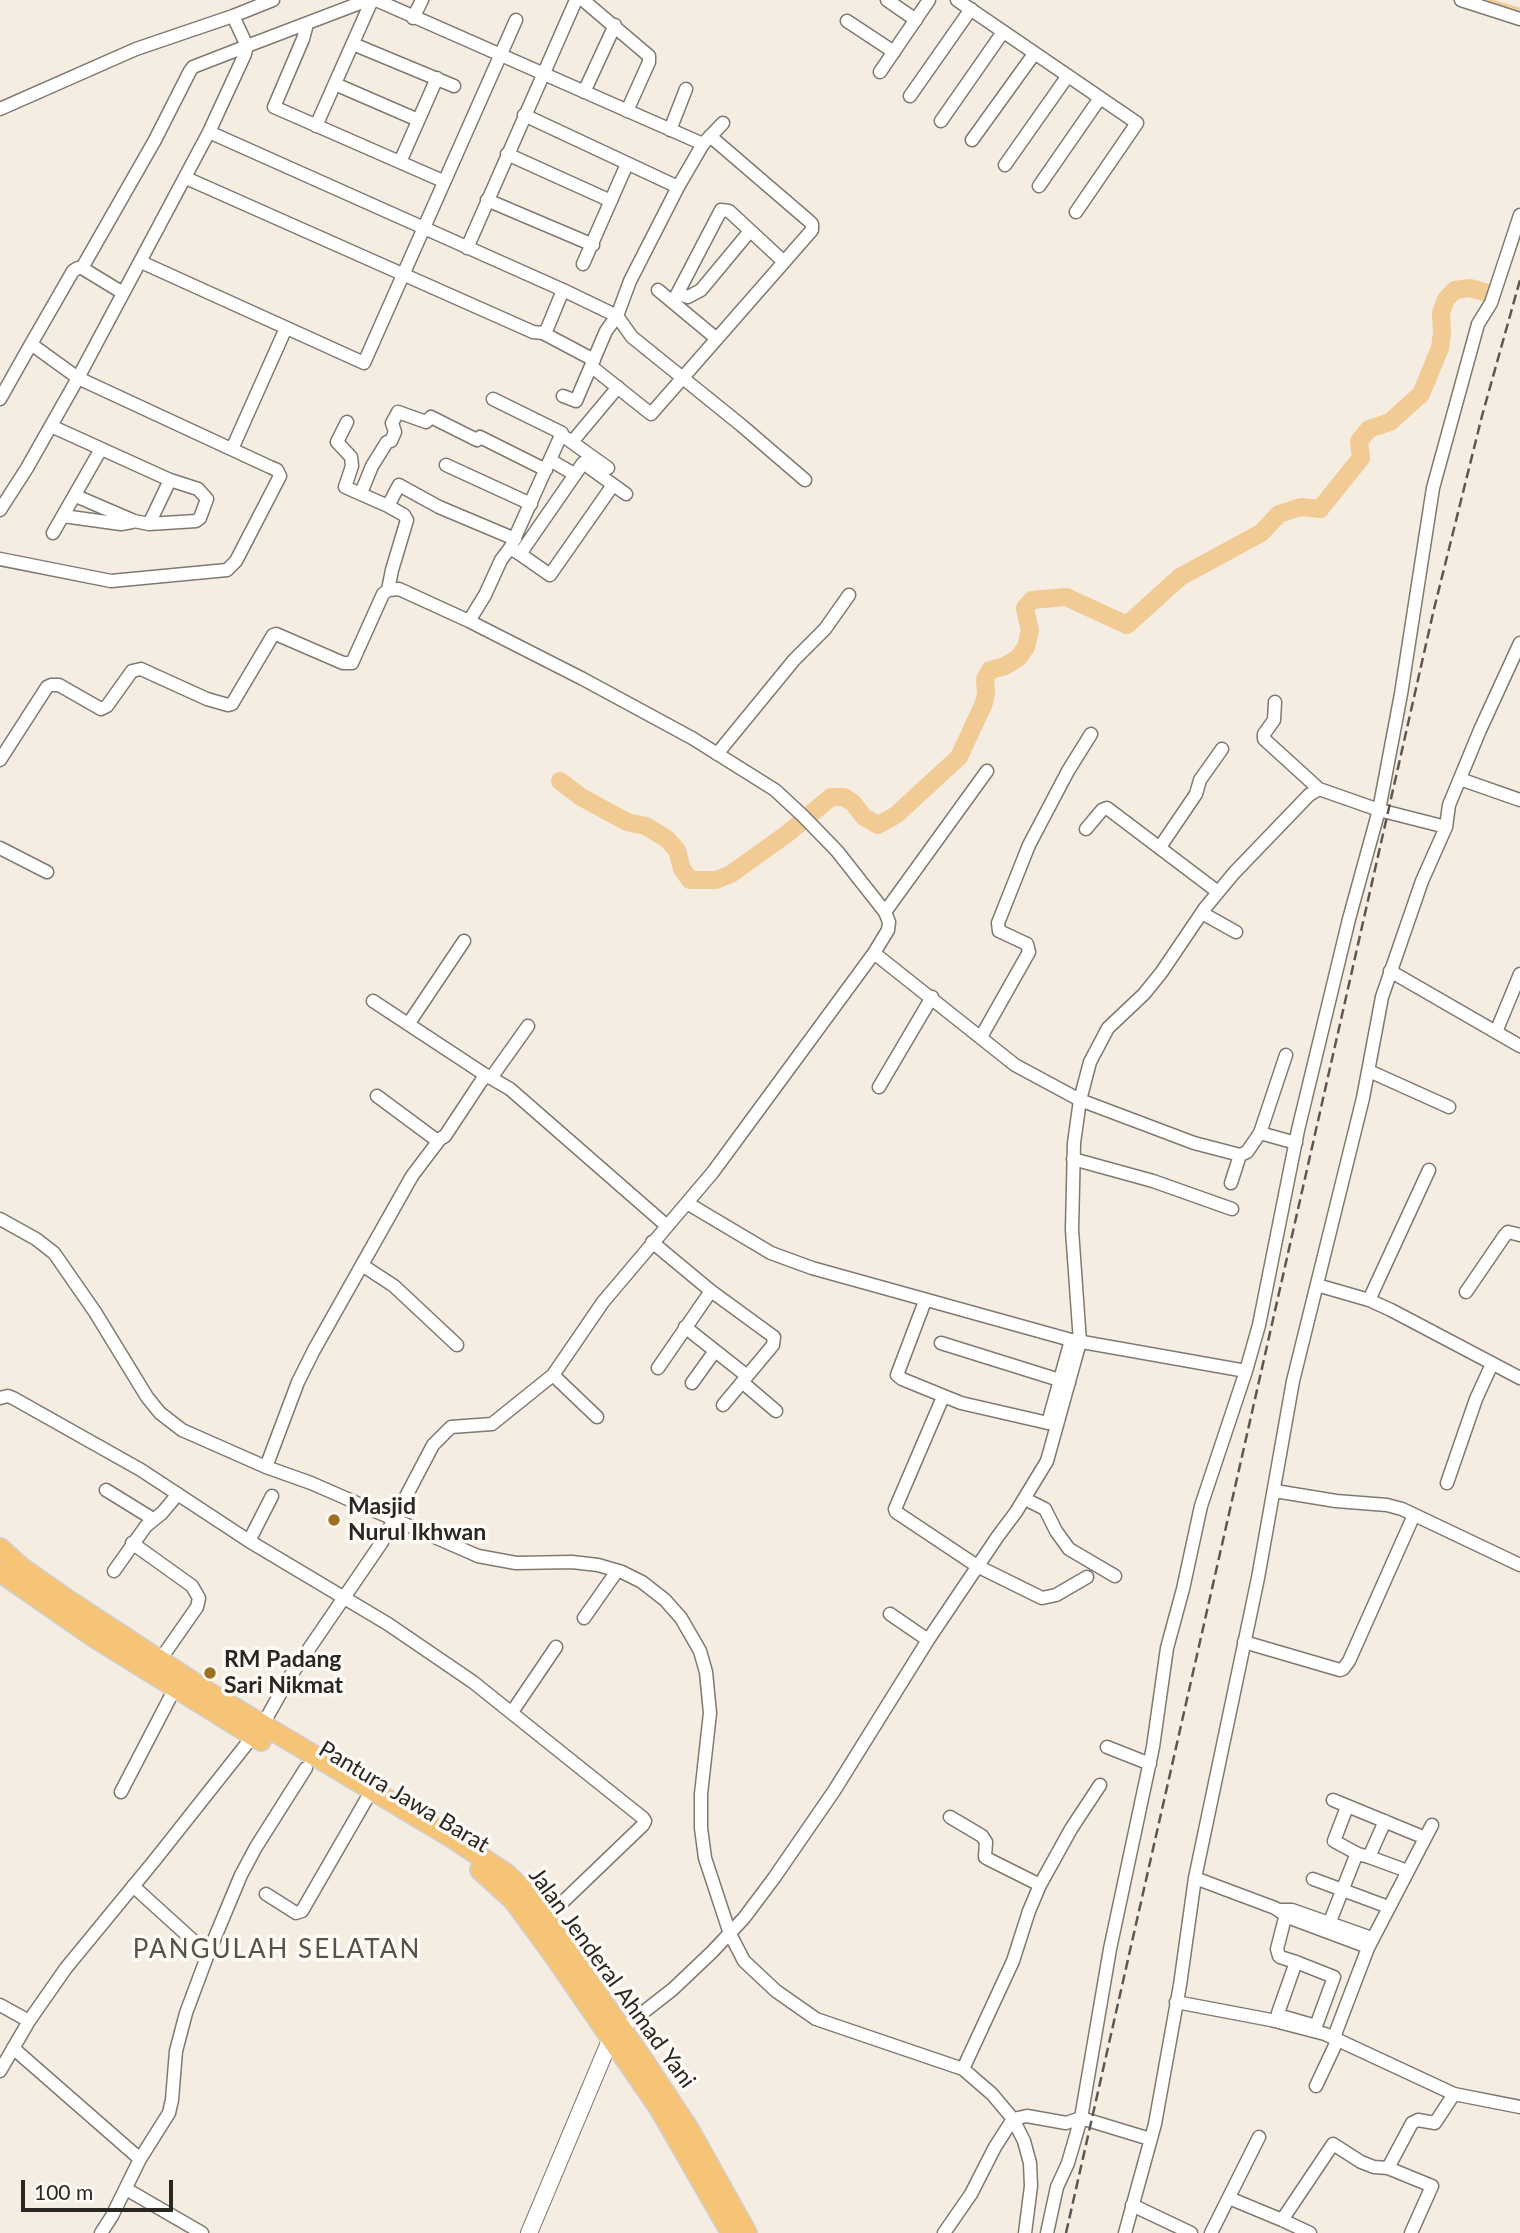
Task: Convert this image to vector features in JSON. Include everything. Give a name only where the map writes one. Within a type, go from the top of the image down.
[{"type":"highway","name":"Jalan Jenderal Ahmad Yani","points":[[0,1548],[8,1578],[98,1621],[160,1660],[257,1731],[492,1863],[522,1889],[545,1919],[616,2033],[689,2129],[747,2233]]},
{"type":"highway","name":"Pantura Jawa Barat","points":[[8,1578],[95,1638],[175,1688],[257,1731],[306,1768],[454,1852],[498,1884],[616,2033],[731,2233]]},
{"type":"street","points":[[0,109],[136,49],[273,0]]},
{"type":"street","points":[[316,126],[372,0]]},
{"type":"street","points":[[0,399],[73,271],[82,268],[193,67],[372,0],[670,130],[707,140],[812,224],[812,230],[651,414],[593,363],[543,333],[533,332],[186,177]]},
{"type":"street","points":[[414,18],[422,0]]},
{"type":"street","points":[[467,248],[576,0]]},
{"type":"street","points":[[583,0],[649,56],[649,62],[627,111]]},
{"type":"street","points":[[887,0],[916,20]]},
{"type":"street","points":[[880,72],[929,0]]},
{"type":"street","points":[[957,0],[1137,123],[1076,212]]},
{"type":"street","points":[[1461,0],[1520,19]]},
{"type":"street","points":[[909,96],[971,9]]},
{"type":"street","points":[[2,504],[78,378],[209,132],[247,46],[233,16]]},
{"type":"street","points":[[141,262],[364,363],[516,20]]},
{"type":"street","points":[[847,21],[894,52]]},
{"type":"street","points":[[307,24],[274,107],[443,181]]},
{"type":"street","points":[[584,92],[615,25]]},
{"type":"street","points":[[941,121],[1003,32]]},
{"type":"street","points":[[353,44],[454,86]]},
{"type":"street","points":[[972,140],[1034,54]]},
{"type":"street","points":[[1005,165],[1067,77]]},
{"type":"street","points":[[400,162],[437,78]]},
{"type":"street","points":[[335,83],[418,120]]},
{"type":"street","points":[[670,130],[685,89]]},
{"type":"street","points":[[1039,186],[1100,99]]},
{"type":"street","points":[[524,116],[678,187]]},
{"type":"street","points":[[563,396],[576,401],[606,331],[617,316],[630,281],[678,187],[707,140],[723,122]]},
{"type":"street","points":[[209,132],[617,316],[632,337],[805,480]]},
{"type":"street","points":[[507,154],[611,201]]},
{"type":"street","points":[[583,264],[628,164]]},
{"type":"street","points":[[487,200],[593,245]]},
{"type":"street","points":[[675,298],[721,210],[729,211],[784,262]]},
{"type":"street","points":[[1046,2233],[1057,2187],[1068,2163],[1081,2118],[1110,1949],[1150,1764],[1165,1660],[1184,1589],[1201,1506],[1247,1371],[1265,1301],[1296,1143],[1349,919],[1379,810],[1401,694],[1433,488],[1478,324],[1491,303],[1520,215]]},
{"type":"street","points":[[675,298],[688,298],[701,290],[750,231]]},
{"type":"street","points":[[82,268],[123,293]]},
{"type":"street","points":[[543,333],[563,290]]},
{"type":"street","points":[[658,290],[675,298],[717,339]]},
{"type":"street","points":[[232,449],[286,328]]},
{"type":"street","points":[[0,559],[111,581],[227,570],[236,561],[279,476],[277,470],[78,378],[32,344]]},
{"type":"street","points":[[608,468],[569,440],[618,387]]},
{"type":"street","points":[[493,399],[562,433],[515,547]]},
{"type":"street","points":[[361,493],[372,467],[395,432],[392,423],[398,412],[426,422],[431,417],[477,440],[480,437],[574,474]]},
{"type":"street","points":[[347,422],[337,442],[351,457],[352,466],[345,487],[388,506],[404,515],[407,520],[388,590]]},
{"type":"street","points":[[51,426],[170,480],[203,492],[207,499],[196,521],[149,524],[134,521],[76,496]]},
{"type":"street","points":[[53,533],[102,449]]},
{"type":"street","points":[[469,621],[501,560],[515,547],[583,463],[626,495]]},
{"type":"street","points":[[446,465],[531,504]]},
{"type":"street","points":[[149,524],[170,480]]},
{"type":"street","points":[[388,506],[399,485],[515,547],[550,575],[613,485]]},
{"type":"street","points":[[63,516],[121,524],[134,521]]},
{"type":"street","points":[[0,760],[47,687],[51,685],[59,685],[101,709],[107,706],[132,671],[141,669],[206,699],[232,704],[273,635],[348,664],[357,654],[383,594],[388,590],[399,590],[469,621],[583,679],[718,754],[775,790],[837,851],[885,912],[888,930],[713,1172],[603,1302],[553,1375],[492,1424],[457,1426],[444,1432],[425,1459],[365,1570],[289,1678],[257,1731],[155,1861],[66,1968],[29,2021],[0,2071]]},
{"type":"street","points":[[718,754],[794,660],[825,629],[849,595]]},
{"type":"street","points":[[1125,2233],[1155,2124],[1195,1878],[1275,1491],[1293,1381],[1368,1071],[1382,997],[1422,881],[1446,827],[1449,805],[1520,643]]},
{"type":"street","points":[[1275,702],[1274,720],[1264,734],[1264,739],[1319,789],[1379,810],[1446,827]]},
{"type":"street","points":[[981,1038],[1029,952],[1027,944],[999,931],[998,923],[1029,845],[1091,734]]},
{"type":"street","points":[[1160,847],[1222,749]]},
{"type":"street","points":[[885,912],[987,771]]},
{"type":"street","points":[[1460,779],[1520,800]]},
{"type":"street","points":[[529,2233],[616,2033],[673,1989],[730,1934],[774,1878],[834,1791],[977,1566],[1025,1499],[1046,1461],[1075,1341],[1073,1159],[1080,1100],[1090,1062],[1108,1028],[1144,994],[1161,973],[1218,892],[1281,821],[1319,789]]},
{"type":"street","points":[[1086,830],[1105,808],[1218,892]]},
{"type":"street","points":[[0,848],[47,872]]},
{"type":"street","points":[[1202,913],[1236,932]]},
{"type":"street","points":[[409,1023],[464,942]]},
{"type":"street","points":[[873,953],[1029,1074],[1080,1100],[1194,1143],[1240,1155],[1247,1152],[1260,1133],[1286,1055]]},
{"type":"street","points":[[1390,971],[1520,1046]]},
{"type":"street","points":[[1496,1032],[1520,974]]},
{"type":"street","points":[[879,1087],[932,997]]},
{"type":"street","points":[[373,1001],[510,1089],[667,1226]]},
{"type":"street","points":[[266,1467],[298,1382],[412,1176],[440,1139],[446,1136],[482,1080],[489,1077],[528,1026]]},
{"type":"street","points":[[1368,1071],[1449,1107]]},
{"type":"street","points":[[377,1096],[435,1139],[440,1139]]},
{"type":"street","points":[[1260,1133],[1296,1143]]},
{"type":"street","points":[[1231,1183],[1240,1155]]},
{"type":"street","points":[[1073,1159],[1153,1181],[1232,1209]]},
{"type":"street","points":[[1369,1300],[1429,1170]]},
{"type":"street","points":[[687,1203],[771,1253],[792,1262],[1075,1341],[1247,1371]]},
{"type":"street","points":[[0,1219],[36,1239],[54,1253],[88,1301],[134,1378],[160,1413],[182,1430],[266,1467],[312,1483],[478,1556],[516,1563],[572,1562],[598,1565],[642,1582],[665,1600],[681,1618],[700,1651],[706,1672],[710,1713],[701,1794],[701,1828],[705,1858],[730,1934],[744,1961],[756,1975],[816,2019],[963,2069],[992,2094],[1013,2119],[1024,2141],[1030,2163],[1031,2186],[1025,2233]]},
{"type":"street","points":[[1466,1292],[1505,1235],[1508,1232],[1520,1235]]},
{"type":"street","points":[[652,1242],[711,1292],[774,1337],[773,1345],[723,1405]]},
{"type":"street","points":[[362,1265],[394,1286],[457,1345]]},
{"type":"street","points":[[1317,1285],[1369,1300],[1422,1325],[1520,1378]]},
{"type":"street","points":[[658,1368],[711,1292]]},
{"type":"street","points":[[925,1301],[897,1375],[961,1403],[1053,1424]]},
{"type":"street","points":[[685,1327],[715,1351],[776,1411]]},
{"type":"street","points":[[941,1343],[1065,1382]]},
{"type":"street","points":[[692,1383],[715,1351]]},
{"type":"street","points":[[1447,1483],[1476,1399],[1493,1364]]},
{"type":"street","points":[[553,1375],[597,1417]]},
{"type":"street","points":[[943,1397],[896,1512],[977,1566],[1042,1598],[1056,1595],[1087,1577]]},
{"type":"street","points":[[0,1398],[13,1398],[178,1494],[249,1541],[388,1624],[473,1682],[645,1821],[581,1887],[545,1919]]},
{"type":"street","points":[[106,1490],[153,1519]]},
{"type":"street","points":[[1275,1491],[1346,1503],[1387,1505],[1415,1515],[1520,1565]]},
{"type":"street","points":[[114,1571],[132,1543],[178,1494]]},
{"type":"street","points":[[249,1541],[272,1496]]},
{"type":"street","points":[[1025,1499],[1048,1513],[1056,1531],[1069,1549],[1115,1576]]},
{"type":"street","points":[[1244,1643],[1343,1669],[1415,1515]]},
{"type":"street","points":[[132,1543],[192,1586],[199,1598],[197,1607],[160,1660]]},
{"type":"street","points":[[584,1619],[617,1571]]},
{"type":"street","points":[[890,1614],[928,1640]]},
{"type":"street","points":[[512,1712],[556,1647]]},
{"type":"street","points":[[121,1792],[175,1688]]},
{"type":"street","points":[[1107,1747],[1150,1764]]},
{"type":"street","points":[[101,2233],[127,2189],[140,2158],[169,2113],[176,2051],[186,2012],[208,1954],[256,1847],[306,1768]]},
{"type":"street","points":[[963,2069],[1013,1962],[1028,1911],[1040,1885],[1071,1829],[1100,1785]]},
{"type":"street","points":[[266,1894],[296,1913],[302,1911],[366,1800]]},
{"type":"street","points":[[1333,1800],[1418,1835]]},
{"type":"street","points":[[1347,1807],[1334,1842],[1402,1869]]},
{"type":"street","points":[[950,1817],[982,1836],[986,1842],[985,1857],[1040,1885]]},
{"type":"street","points":[[1195,1878],[1329,1927],[1342,1890],[1385,1821]]},
{"type":"street","points":[[1316,2086],[1372,1939],[1432,1825]]},
{"type":"street","points":[[1313,1879],[1383,1905]]},
{"type":"street","points":[[133,1886],[208,1954]]},
{"type":"street","points":[[1284,1912],[1278,1953],[1280,1957],[1348,1982]]},
{"type":"street","points":[[1296,1962],[1278,2012],[1281,2016],[1316,2026],[1334,1977]]},
{"type":"street","points":[[1176,2002],[1271,2020],[1336,2038],[1454,2094],[1520,2107]]},
{"type":"street","points":[[0,2005],[29,2021]]},
{"type":"street","points":[[13,2048],[140,2158]]},
{"type":"street","points":[[1388,2168],[1412,2123],[1418,2119],[1435,2123],[1454,2094]]},
{"type":"street","points":[[943,2233],[971,2194],[1013,2119],[1027,2116],[1066,2123],[1081,2118],[1150,2139]]},
{"type":"street","points":[[1212,2233],[1259,2137]]},
{"type":"street","points":[[1282,2220],[1333,2144],[1360,2162],[1388,2168],[1432,2186],[1411,2233]]},
{"type":"street","points":[[127,2189],[202,2233]]},
{"type":"street","points":[[1229,2198],[1310,2233]]},
{"type":"street","points":[[1132,2205],[1191,2233]]},
{"type":"waterway","points":[[1489,0],[1520,9]]},
{"type":"waterway","points":[[560,781],[581,797],[627,822],[646,826],[667,839],[677,850],[682,869],[690,880],[716,880],[731,874],[788,833],[831,797],[844,797],[853,803],[864,817],[878,825],[896,815],[959,757],[984,703],[985,679],[990,670],[1005,666],[1018,658],[1026,647],[1030,631],[1025,608],[1032,600],[1066,597],[1127,625],[1180,577],[1261,533],[1279,514],[1301,507],[1320,509],[1361,458],[1359,441],[1369,429],[1390,422],[1421,394],[1440,348],[1441,313],[1446,299],[1455,290],[1470,288],[1488,293]]},
{"type":"railway","points":[[1066,2233],[1434,609],[1482,416],[1520,280]]},
{"type":"place","name":"Masjid Nurul Ikhwan","points":[[334,1520]]},
{"type":"place","name":"RM Padang Sari Nikmat","points":[[210,1673]]},
{"type":"district","name":"PANGULAH SELATAN","points":[[277,1950]]}]
